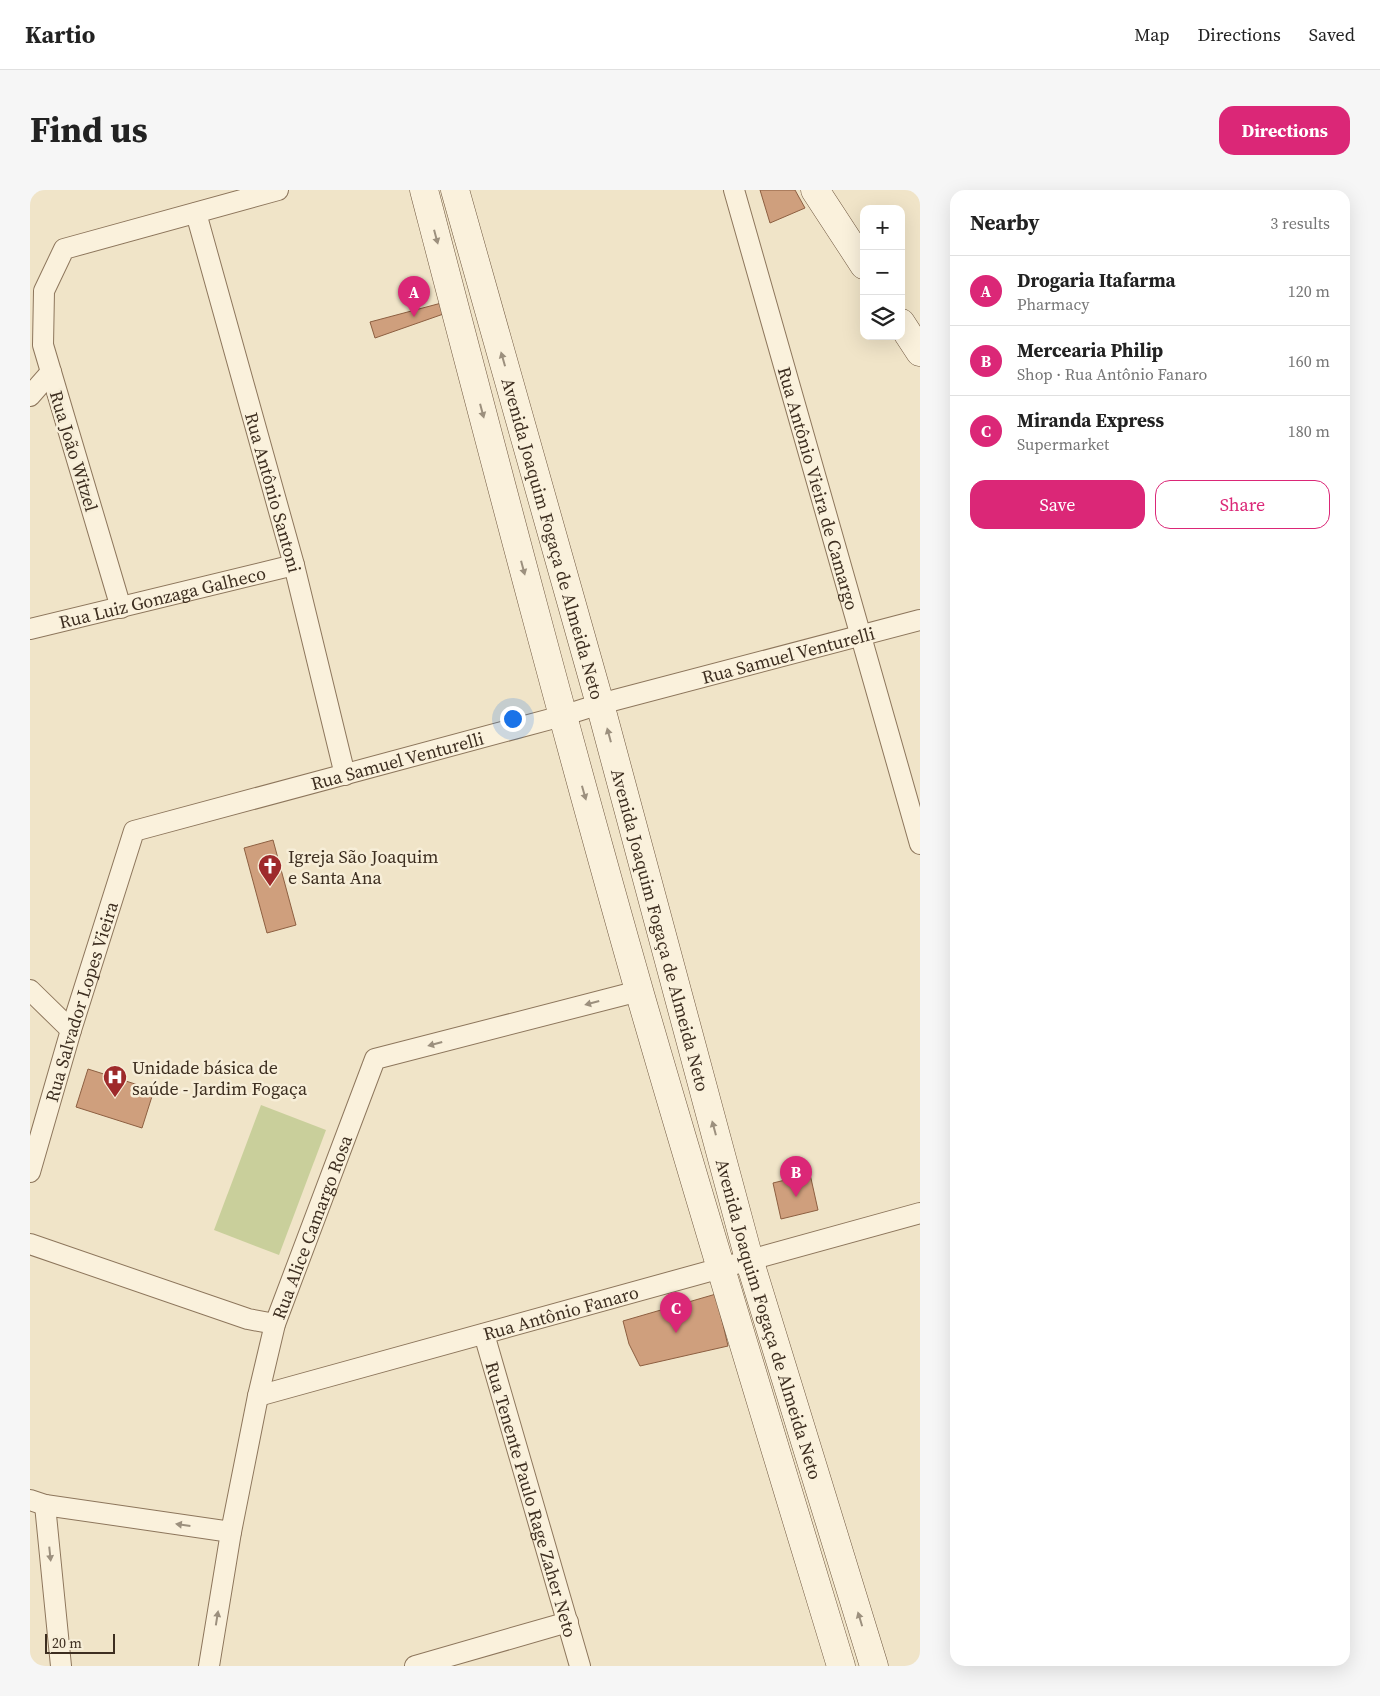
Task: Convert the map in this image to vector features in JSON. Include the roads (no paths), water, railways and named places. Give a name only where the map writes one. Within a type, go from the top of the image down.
[{"type":"street","points":[[196,213],[278,190]]},
{"type":"street","name":"Avenida Joaquim Fogaça de Almeida Neto","points":[[424,190],[562,716],[639,991],[720,1269],[841,1666]]},
{"type":"street","name":"Avenida Joaquim Fogaça de Almeida Neto","points":[[455,190],[600,704],[749,1259],[874,1666]]},
{"type":"street","name":"Rua Antônio Vieira de Camargo","points":[[734,190],[920,844]]},
{"type":"street","points":[[816,190],[860,259]]},
{"type":"street","name":"Rua João Witzel","points":[[121,608],[43,345],[44,291],[64,249],[196,213]]},
{"type":"street","name":"Rua Antônio Santoni","points":[[196,213],[294,565],[345,775]]},
{"type":"street","points":[[905,329],[920,352]]},
{"type":"street","points":[[30,396],[51,372]]},
{"type":"street","name":"Rua Luiz Gonzaga Galheco","points":[[30,629],[294,565]]},
{"type":"street","name":"Rua Samuel Venturelli","points":[[134,832],[562,716],[600,704],[920,620]]},
{"type":"street","name":"Rua Salvador Lopes Vieira","points":[[30,1172],[71,1030],[134,832]]},
{"type":"street","points":[[30,990],[71,1030]]},
{"type":"street","name":"Rua Alice Camargo Rosa","points":[[209,1666],[231,1532],[258,1396],[276,1324],[375,1059],[639,991]]},
{"type":"street","name":"Rua Antônio Fanaro","points":[[258,1396],[920,1213]]},
{"type":"street","points":[[30,1244],[248,1319],[276,1324]]},
{"type":"street","name":"Rua Tenente Paulo Rage Zaher Neto","points":[[484,1334],[580,1666]]},
{"type":"street","points":[[61,1666],[38,1503],[231,1532]]},
{"type":"street","points":[[415,1666],[568,1622]]},
{"type":"place","name":"Drogaria Itafarma","points":[[414,317]]},
{"type":"place","name":"Igreja São Joaquim e Santa Ana","points":[[270,887]]},
{"type":"place","name":"Unidade básica de saúde - Jardim Fogaça","points":[[115,1098]]},
{"type":"place","name":"Mercearia Philip","points":[[796,1197]]},
{"type":"place","name":"Miranda Express","points":[[676,1333]]}]
